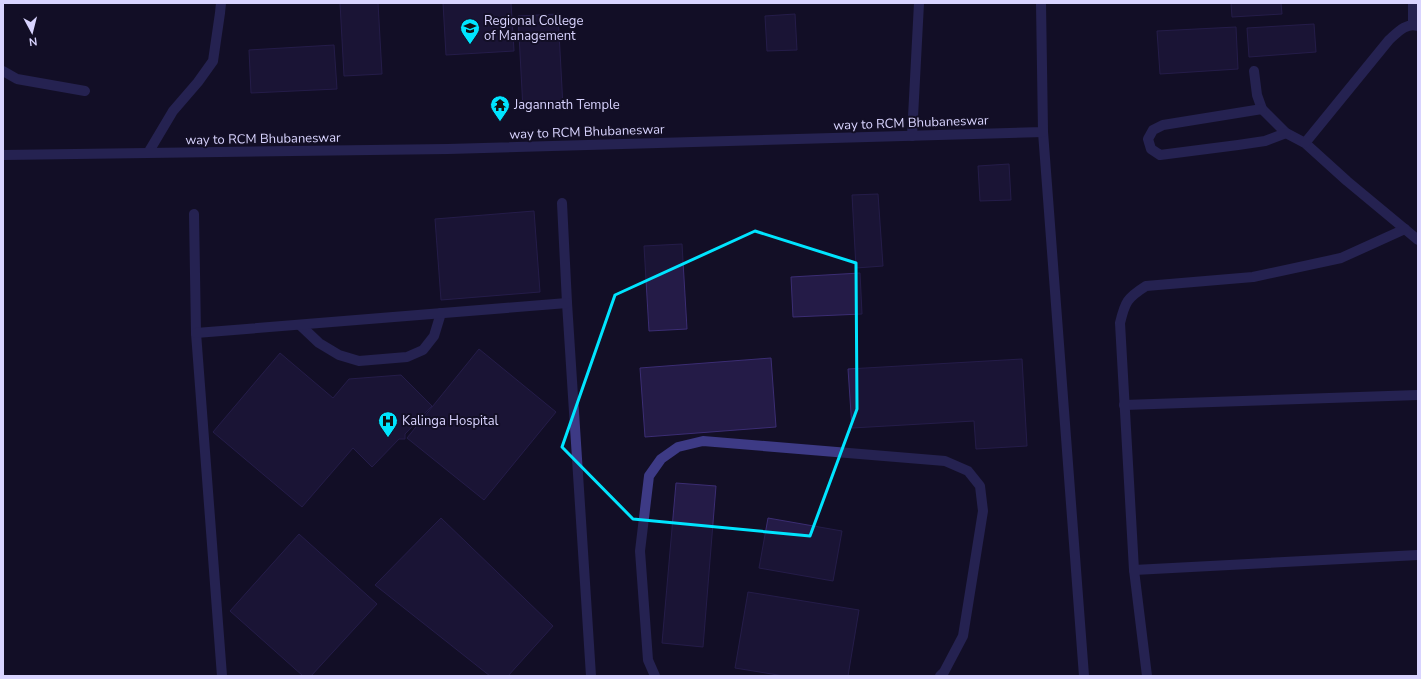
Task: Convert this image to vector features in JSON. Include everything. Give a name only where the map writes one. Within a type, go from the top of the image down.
[{"type":"street","points":[[148,153],[173,111],[198,82],[213,61],[221,3]]},
{"type":"street","points":[[912,136],[919,3]]},
{"type":"street","points":[[1041,3],[1044,132],[1084,676]]},
{"type":"street","points":[[1305,143],[1389,40],[1403,27],[1415,25],[1413,3]]},
{"type":"street","points":[[3,71],[17,79],[85,91]]},
{"type":"street","points":[[1254,72],[1257,95],[1262,109],[1286,133],[1305,143],[1347,181],[1418,240]]},
{"type":"street","points":[[1262,109],[1163,125],[1153,130],[1148,139],[1152,149],[1160,155],[1265,141],[1286,133]]},
{"type":"street","name":"way to RCM Bhubaneswar","points":[[3,155],[448,149],[1044,132]]},
{"type":"street","points":[[562,203],[566,303],[591,676]]},
{"type":"street","points":[[194,214],[196,333],[222,676]]},
{"type":"street","points":[[1148,676],[1134,570],[1120,323],[1124,306],[1133,294],[1146,286],[1252,277],[1342,258],[1405,228]]},
{"type":"street","points":[[196,333],[566,303]]},
{"type":"street","points":[[300,325],[319,342],[340,355],[359,360],[407,357],[424,350],[434,336],[441,313]]},
{"type":"street","points":[[1124,405],[1418,395]]},
{"type":"street","points":[[655,676],[648,660],[640,551],[650,476],[661,459],[678,447],[703,441],[945,461],[968,472],[980,486],[983,511],[962,636],[944,672],[940,676]]},
{"type":"street","points":[[1134,570],[1418,555]]},
{"type":"highlighted area","points":[[755,231],[856,263],[857,409],[810,536],[633,519],[562,447],[615,295]]},
{"type":"building","points":[[340,3],[378,3],[382,74],[344,76]]},
{"type":"building","points":[[443,3],[511,3],[514,51],[446,55]]},
{"type":"building","points":[[1231,3],[1281,3],[1282,14],[1232,17]]},
{"type":"building","points":[[558,14],[563,107],[523,109],[518,16]]},
{"type":"building","points":[[795,14],[797,50],[767,51],[765,16]]},
{"type":"building","points":[[1314,24],[1316,52],[1249,57],[1247,28]]},
{"type":"building","points":[[1236,27],[1238,69],[1160,74],[1157,31]]},
{"type":"building","points":[[334,45],[337,89],[251,93],[249,50]]},
{"type":"building","points":[[1009,164],[1011,200],[980,201],[978,166]]},
{"type":"building","points":[[878,194],[883,266],[856,268],[852,195]]},
{"type":"building","points":[[534,211],[540,292],[441,300],[435,219]]},
{"type":"building","points":[[682,244],[687,329],[649,331],[644,246]]},
{"type":"building","points":[[860,273],[862,314],[793,317],[791,277]]},
{"type":"building","points":[[479,349],[556,412],[484,500],[407,438]]},
{"type":"building","points":[[280,353],[333,398],[349,379],[401,375],[432,406],[405,434],[405,439],[399,439],[372,467],[353,448],[302,507],[213,432]]},
{"type":"building","points":[[771,358],[776,427],[645,437],[640,368]]},
{"type":"building","points":[[1022,359],[1027,446],[976,449],[974,421],[852,428],[848,369]]},
{"type":"building","points":[[676,483],[716,486],[703,647],[662,643]]},
{"type":"building","points":[[441,518],[553,626],[508,676],[490,676],[375,585]]},
{"type":"building","points":[[768,518],[842,531],[833,581],[759,568]]},
{"type":"building","points":[[299,534],[377,604],[311,676],[303,676],[230,611]]},
{"type":"building","points":[[748,592],[859,610],[848,676],[784,676],[735,668]]},
{"type":"place","name":"Regional College of Management","points":[[470,45]]},
{"type":"place","name":"Jagannath Temple","points":[[500,122]]},
{"type":"place","name":"Kalinga Hospital","points":[[388,438]]}]
